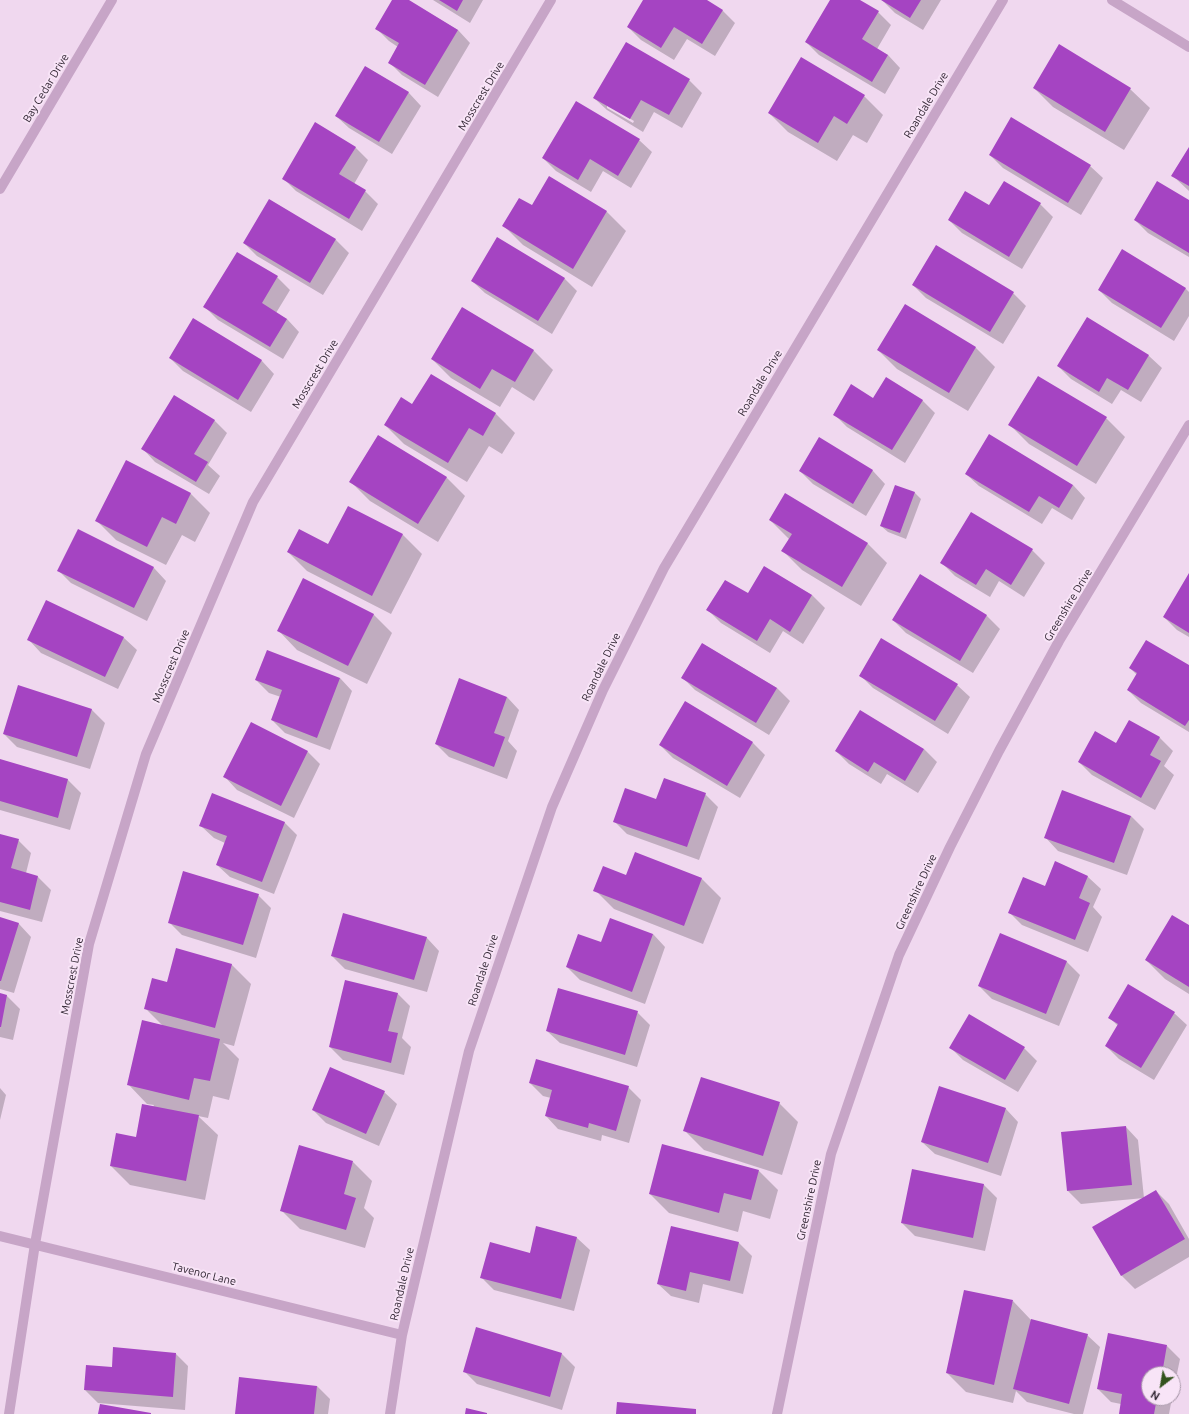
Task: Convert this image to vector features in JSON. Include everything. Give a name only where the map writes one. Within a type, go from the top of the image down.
[{"type":"street","name":"Bay Cedar Drive","points":[[0,189],[112,0]]},
{"type":"street","name":"Mosscrest Drive","points":[[9,1414],[35,1244],[89,944],[146,754],[254,502],[551,0]]},
{"type":"street","name":"Roandale Drive","points":[[390,1414],[402,1335],[469,1051],[552,808],[603,690],[664,568],[1003,0]]},
{"type":"street","points":[[1112,0],[1189,47]]},
{"type":"street","name":"Greenshire Drive","points":[[777,1414],[831,1154],[899,955],[950,847],[1059,641],[1189,425]]},
{"type":"street","name":"Tavenor Lane","points":[[0,1236],[402,1335]]},
{"type":"building","points":[[392,0],[409,0],[458,30],[425,85],[388,63],[399,43],[375,29]]},
{"type":"building","points":[[439,0],[463,0],[457,11]]},
{"type":"building","points":[[643,0],[707,0],[723,10],[702,44],[674,27],[661,48],[627,27]]},
{"type":"building","points":[[830,0],[860,0],[879,11],[862,39],[888,55],[872,82],[805,42]]},
{"type":"building","points":[[881,0],[921,0],[910,18]]},
{"type":"building","points":[[626,42],[690,79],[669,115],[641,100],[630,119],[593,98]]},
{"type":"building","points":[[1059,44],[1131,88],[1105,132],[1033,88]]},
{"type":"building","points":[[801,57],[865,95],[847,124],[834,116],[818,143],[768,113]]},
{"type":"building","points":[[365,66],[409,92],[379,142],[335,116]]},
{"type":"building","points":[[576,101],[640,139],[618,176],[590,159],[578,180],[542,158]]},
{"type":"building","points":[[1011,117],[1091,165],[1068,203],[989,155]]},
{"type":"building","points":[[315,122],[356,147],[339,174],[366,190],[349,219],[282,179]]},
{"type":"building","points":[[1189,147],[1189,186],[1171,176]]},
{"type":"building","points":[[549,176],[607,211],[573,269],[502,226],[519,198],[532,205]]},
{"type":"building","points":[[1004,181],[1041,203],[1009,257],[948,220],[965,191],[989,205]]},
{"type":"building","points":[[1157,181],[1189,200],[1189,253],[1134,220]]},
{"type":"building","points":[[269,199],[336,239],[310,283],[243,243]]},
{"type":"building","points":[[497,237],[565,278],[538,321],[471,281]]},
{"type":"building","points":[[936,245],[1014,292],[990,332],[912,285]]},
{"type":"building","points":[[1122,249],[1186,288],[1161,328],[1098,290]]},
{"type":"building","points":[[237,252],[278,276],[262,303],[287,319],[270,347],[203,307]]},
{"type":"building","points":[[905,304],[976,347],[949,393],[877,350]]},
{"type":"building","points":[[462,307],[534,350],[515,382],[492,369],[480,389],[431,359]]},
{"type":"building","points":[[1087,317],[1149,355],[1128,390],[1107,378],[1099,392],[1057,366]]},
{"type":"building","points":[[193,318],[262,360],[238,400],[169,358]]},
{"type":"building","points":[[431,374],[496,413],[483,436],[469,428],[448,463],[384,425],[401,397],[412,404]]},
{"type":"building","points":[[1038,376],[1107,417],[1077,466],[1008,425]]},
{"type":"building","points":[[886,377],[923,400],[892,450],[833,415],[851,384],[873,398]]},
{"type":"building","points":[[174,395],[215,420],[194,454],[208,462],[196,482],[141,449]]},
{"type":"building","points":[[989,434],[1073,485],[1059,508],[1039,496],[1029,512],[965,474]]},
{"type":"building","points":[[378,435],[447,477],[418,524],[349,482]]},
{"type":"building","points":[[819,437],[873,470],[853,504],[799,471]]},
{"type":"building","points":[[126,460],[191,493],[176,524],[162,517],[147,547],[95,521]]},
{"type":"building","points":[[895,485],[915,492],[900,533],[880,526]]},
{"type":"building","points":[[785,493],[868,543],[842,587],[781,551],[792,534],[769,520]]},
{"type":"building","points":[[348,506],[403,534],[372,596],[287,552],[299,529],[328,544]]},
{"type":"building","points":[[971,512],[1033,549],[1011,585],[986,569],[976,585],[940,563]]},
{"type":"building","points":[[78,529],[154,567],[134,608],[57,571]]},
{"type":"building","points":[[764,566],[812,595],[790,632],[770,619],[757,641],[706,610],[725,580],[748,593]]},
{"type":"building","points":[[1189,573],[1189,633],[1163,617]]},
{"type":"building","points":[[920,574],[987,615],[960,661],[892,620]]},
{"type":"building","points":[[303,578],[374,614],[348,666],[277,631]]},
{"type":"building","points":[[46,600],[124,637],[105,677],[27,640]]},
{"type":"building","points":[[881,638],[958,684],[935,721],[859,676]]},
{"type":"building","points":[[1146,640],[1189,665],[1189,720],[1185,726],[1127,690],[1137,673],[1129,668]]},
{"type":"building","points":[[702,643],[777,688],[756,723],[681,678]]},
{"type":"building","points":[[267,650],[340,678],[317,738],[271,720],[282,690],[255,680]]},
{"type":"building","points":[[459,678],[507,697],[494,733],[505,737],[494,767],[435,744]]},
{"type":"building","points":[[18,685],[92,709],[77,757],[3,734]]},
{"type":"building","points":[[685,701],[753,742],[727,786],[659,745]]},
{"type":"building","points":[[860,710],[924,749],[905,781],[874,762],[868,772],[835,751]]},
{"type":"building","points":[[1129,720],[1160,737],[1150,755],[1161,761],[1141,798],[1078,762],[1095,731],[1116,743]]},
{"type":"building","points":[[251,722],[308,751],[281,806],[223,777]]},
{"type":"building","points":[[0,759],[68,779],[58,818],[0,801]]},
{"type":"building","points":[[664,778],[706,793],[687,847],[613,822],[625,788],[656,799]]},
{"type":"building","points":[[1062,790],[1131,816],[1114,863],[1044,838]]},
{"type":"building","points":[[212,793],[285,822],[262,882],[216,865],[227,836],[199,826]]},
{"type":"building","points":[[0,834],[19,839],[11,868],[38,876],[30,910],[0,902]]},
{"type":"building","points":[[635,852],[702,878],[684,926],[593,891],[603,866],[626,875]]},
{"type":"building","points":[[1055,861],[1088,876],[1079,898],[1090,903],[1075,940],[1008,913],[1023,877],[1045,886]]},
{"type":"building","points":[[183,871],[259,894],[243,945],[168,923]]},
{"type":"building","points":[[343,913],[427,937],[414,980],[331,956]]},
{"type":"building","points":[[1172,915],[1189,925],[1189,987],[1145,960]]},
{"type":"building","points":[[0,917],[19,923],[1,981],[0,981]]},
{"type":"building","points":[[610,918],[653,934],[632,992],[566,967],[578,934],[601,942]]},
{"type":"building","points":[[1000,933],[1067,961],[1046,1014],[978,986]]},
{"type":"building","points":[[176,948],[232,964],[215,1028],[144,1009],[152,978],[167,982]]},
{"type":"building","points":[[345,980],[398,993],[388,1031],[398,1033],[391,1063],[329,1047]]},
{"type":"building","points":[[1128,984],[1175,1012],[1141,1068],[1105,1046],[1118,1024],[1108,1018]]},
{"type":"building","points":[[558,988],[638,1011],[625,1055],[546,1031]]},
{"type":"building","points":[[0,993],[7,995],[1,1027],[0,1027]]},
{"type":"building","points":[[969,1014],[1025,1047],[1005,1080],[949,1048]]},
{"type":"building","points":[[142,1020],[220,1039],[210,1081],[194,1078],[189,1100],[127,1085]]},
{"type":"building","points":[[536,1059],[629,1086],[616,1131],[589,1123],[588,1128],[545,1116],[552,1090],[529,1083]]},
{"type":"building","points":[[330,1067],[385,1091],[366,1134],[312,1110]]},
{"type":"building","points":[[701,1077],[780,1102],[763,1156],[683,1131]]},
{"type":"building","points":[[939,1086],[1006,1108],[988,1163],[921,1142]]},
{"type":"building","points":[[142,1104],[199,1115],[186,1181],[110,1166],[116,1133],[136,1137]]},
{"type":"building","points":[[1126,1126],[1132,1185],[1067,1191],[1061,1132]]},
{"type":"building","points":[[662,1144],[759,1170],[751,1200],[724,1193],[719,1213],[649,1194]]},
{"type":"building","points":[[299,1145],[353,1161],[344,1194],[356,1198],[346,1230],[280,1211]]},
{"type":"building","points":[[912,1169],[984,1184],[973,1238],[901,1223]]},
{"type":"building","points":[[1156,1190],[1185,1239],[1121,1276],[1092,1227]]},
{"type":"building","points":[[536,1226],[577,1237],[561,1299],[480,1278],[490,1242],[530,1253]]},
{"type":"building","points":[[671,1226],[739,1242],[730,1281],[690,1272],[686,1291],[657,1284]]},
{"type":"building","points":[[964,1290],[1013,1300],[994,1385],[946,1373]]},
{"type":"building","points":[[1031,1319],[1088,1334],[1069,1404],[1013,1389]]},
{"type":"building","points":[[476,1327],[562,1353],[550,1397],[463,1372]]},
{"type":"building","points":[[1108,1333],[1167,1345],[1163,1366],[1141,1366],[1141,1406],[1156,1406],[1154,1414],[1119,1414],[1122,1394],[1097,1389]]},
{"type":"building","points":[[113,1347],[176,1353],[173,1397],[84,1390],[86,1365],[112,1367]]},
{"type":"building","points":[[239,1377],[317,1386],[314,1414],[235,1414]]},
{"type":"building","points":[[617,1402],[696,1409],[696,1414],[616,1414]]},
{"type":"building","points":[[100,1404],[151,1413],[151,1414],[98,1414]]},
{"type":"building","points":[[466,1408],[487,1413],[487,1414],[465,1414]]}]
